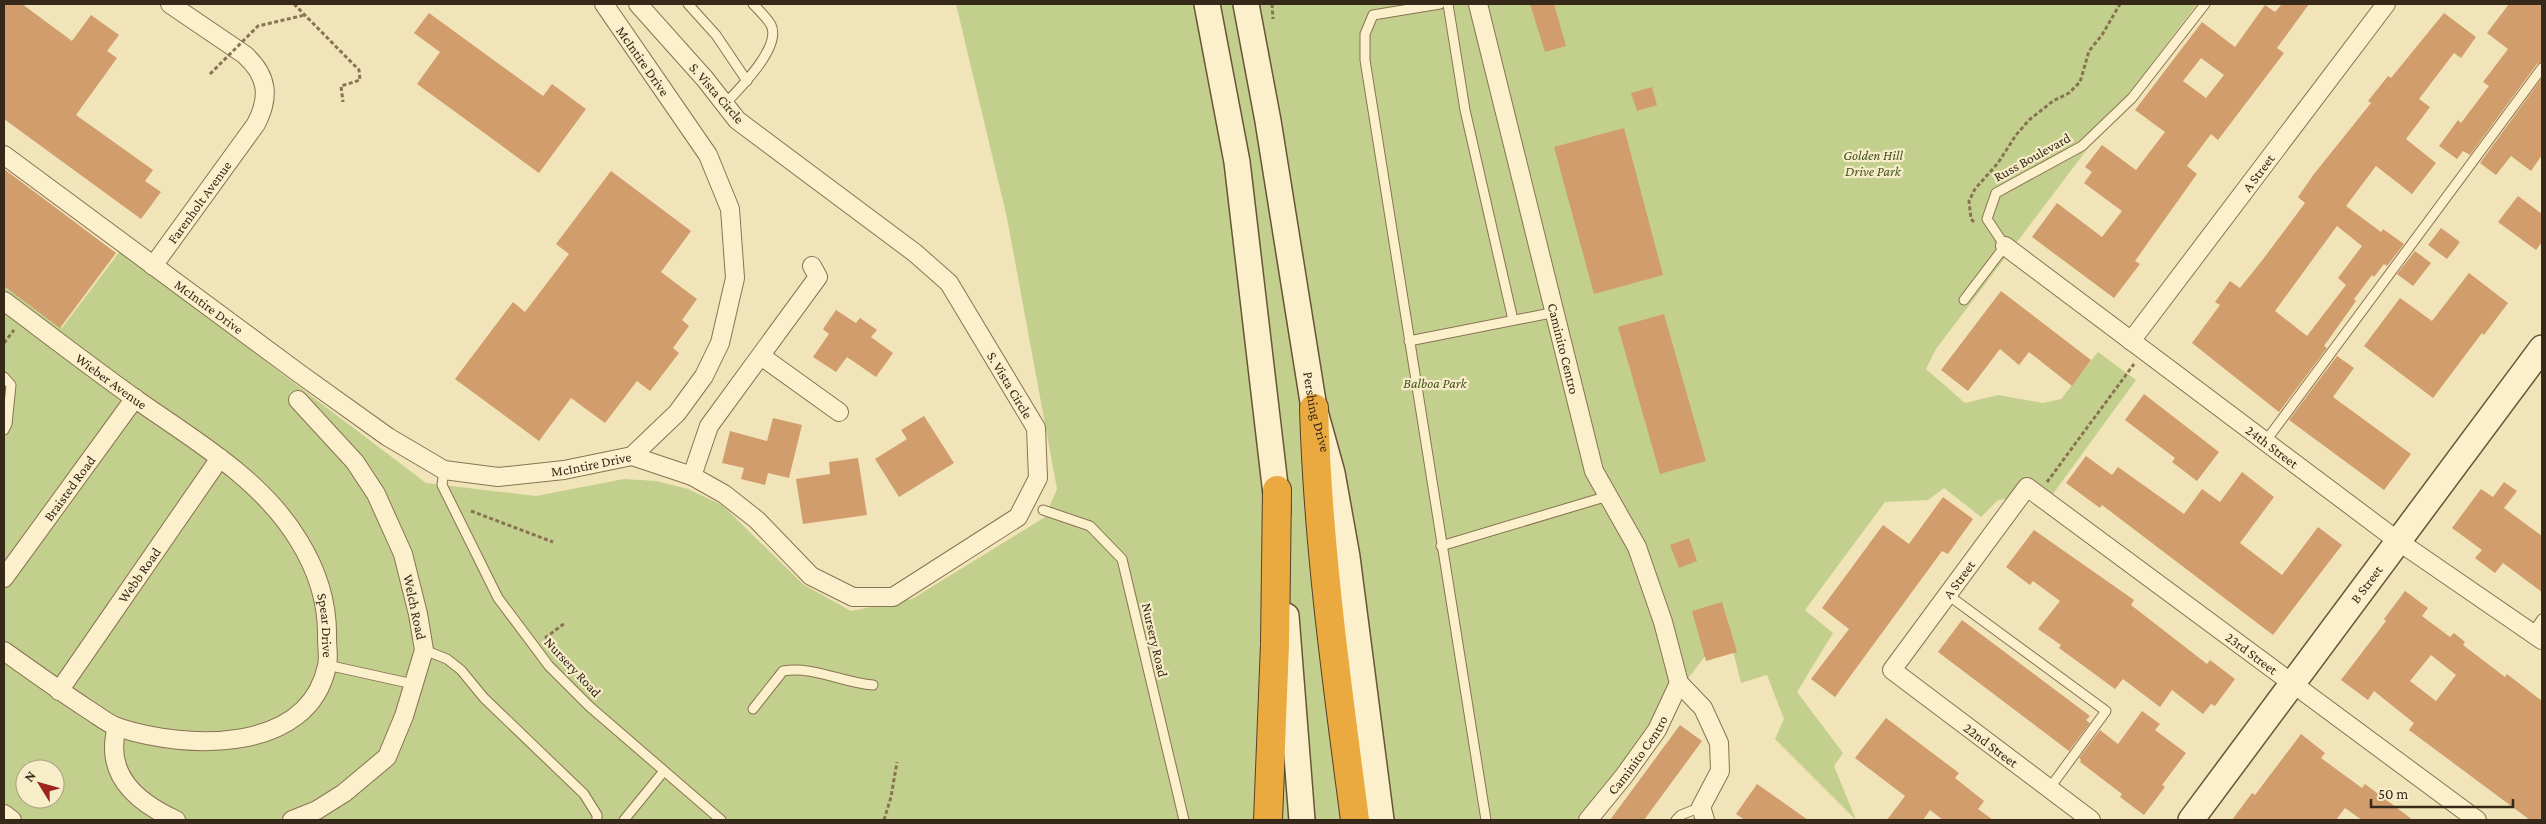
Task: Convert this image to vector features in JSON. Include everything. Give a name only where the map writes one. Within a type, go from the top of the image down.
[{"type":"highway","points":[[1314,408],[1317,491],[1330,635],[1355,820]]},
{"type":"highway","points":[[1268,820],[1275,644],[1277,490]]},
{"type":"highway","points":[[1339,699],[1346,820]]},
{"type":"main road","points":[[1207,4],[1236,162],[1277,490],[1302,820]]},
{"type":"main road","name":"Pershing Drive","points":[[1246,4],[1268,121],[1314,408],[1332,473],[1347,557],[1381,820]]},
{"type":"main road","name":"B Street","points":[[2191,820],[2542,348]]},
{"type":"street","name":"Farenholt Avenue","points":[[153,266],[256,124],[263,109],[265,91],[262,75],[256,65],[246,55],[170,4]]},
{"type":"street","name":"McIntire Drive","points":[[153,266],[388,437],[444,470],[498,477],[564,470],[632,456],[677,413],[704,376],[720,343],[735,278],[730,209],[708,155],[604,4]]},
{"type":"street","name":"S. Vista Circle","points":[[632,456],[692,476],[724,494],[757,520],[811,576],[853,597],[894,597],[1002,528],[1018,517],[1038,478],[1036,428],[949,283],[915,253],[737,120],[638,4]]},
{"type":"street","name":"Caminito Centro","points":[[1478,4],[1594,471],[1637,547],[1663,622],[1679,683],[1703,708],[1718,743],[1720,771],[1703,813]]},
{"type":"street","name":"A Street","points":[[2138,346],[2386,4]]},
{"type":"street","points":[[4,155],[153,266]]},
{"type":"street","name":"24th Street","points":[[2005,246],[2398,541],[2539,631]]},
{"type":"street","points":[[692,476],[709,426],[818,277],[812,266]]},
{"type":"street","name":"Wieber Avenue","points":[[4,301],[134,398],[220,458]]},
{"type":"street","points":[[761,356],[839,412]]},
{"type":"street","name":"Braisted Road","points":[[4,578],[134,398]]},
{"type":"street","name":"Welch Road","points":[[292,820],[317,810],[344,792],[387,757],[404,716],[424,650],[418,614],[403,554],[376,494],[355,462],[298,400]]},
{"type":"street","name":"Spear Drive","points":[[4,651],[59,691],[117,727],[166,740],[220,742],[264,734],[293,718],[308,704],[321,683],[327,665],[328,623],[318,578],[299,540],[268,501],[220,458]]},
{"type":"street","name":"Webb Road","points":[[59,691],[220,458]]},
{"type":"street","name":"A Street","points":[[1892,670],[1948,594],[2033,490]]},
{"type":"street","name":"23rd Street","points":[[2033,490],[2294,682],[2477,820]]},
{"type":"street","name":"22nd Street","points":[[1892,670],[2091,820]]},
{"type":"street","name":"Caminito Centro","points":[[1588,820],[1624,776],[1657,730],[1679,683]]},
{"type":"street","points":[[117,727],[113,741],[114,760],[125,784],[156,811],[176,820]]},
{"type":"street","points":[[4,814],[12,820]]},
{"type":"lane","points":[[688,4],[716,35],[747,81]]},
{"type":"lane","points":[[724,104],[747,81],[768,50],[773,37],[771,26],[753,4]]},
{"type":"lane","points":[[1440,4],[1373,15],[1365,34],[1366,60],[1486,820]]},
{"type":"lane","points":[[1448,4],[1465,110],[1514,320]]},
{"type":"lane","name":"Russ Boulevard","points":[[1986,219],[1996,193],[2082,146],[2132,98],[2205,4]]},
{"type":"lane","points":[[2265,442],[2542,68]]},
{"type":"lane","points":[[1964,300],[2005,246],[1986,219]]},
{"type":"lane","points":[[1409,341],[1556,312]]},
{"type":"lane","points":[[4,377],[11,385],[7,424],[4,430]]},
{"type":"lane","name":"Nursery Road","points":[[444,470],[442,485],[498,598],[549,666],[590,706],[721,820]]},
{"type":"lane","points":[[1442,546],[1608,496]]},
{"type":"lane","name":"Nursery Road","points":[[1044,510],[1090,526],[1122,559],[1184,820]]},
{"type":"lane","points":[[1948,594],[2106,711],[2049,789]]},
{"type":"lane","points":[[424,650],[447,659],[461,670],[484,698],[584,794],[597,815],[597,820]]},
{"type":"lane","points":[[327,665],[413,684]]},
{"type":"lane","points":[[753,708],[783,671],[801,668],[853,684],[874,685]]},
{"type":"lane","points":[[624,820],[664,770]]},
{"type":"lane","points":[[1676,820],[1682,815],[1703,813]]},
{"type":"path","points":[[294,4],[359,70],[360,80],[341,86],[343,102]]},
{"type":"path","points":[[1986,219],[1977,225],[1971,219],[1969,201],[1975,189],[1998,163],[2016,134],[2029,120],[2053,101],[2069,93],[2080,82],[2089,51],[2102,36],[2120,4]]},
{"type":"path","points":[[210,74],[258,26],[305,15]]},
{"type":"path","points":[[4,343],[16,327]]},
{"type":"path","points":[[2033,490],[2138,346]]},
{"type":"path","points":[[464,509],[553,542]]},
{"type":"path","points":[[542,640],[566,623]]},
{"type":"path","points":[[884,820],[891,797],[897,762]]},
{"type":"green space","name":"Balboa Park","points":[[956,4],[2197,4],[1936,349],[1926,369],[1965,403],[1998,395],[2043,403],[2061,399],[2098,352],[2136,380],[2050,498],[2031,496],[1998,500],[1981,517],[1944,488],[1928,500],[1885,502],[1805,610],[1833,633],[1797,692],[1843,753],[1834,766],[1856,820],[1775,739],[1784,719],[1767,675],[1741,683],[1727,627],[1581,820],[4,820],[4,285],[62,328],[120,251],[426,483],[536,496],[624,479],[656,481],[688,489],[722,505],[804,585],[851,611],[912,599],[1045,517],[1057,489],[1007,218]]},
{"type":"building","points":[[4,4],[22,4],[72,41],[91,15],[119,35],[107,51],[117,58],[76,115],[153,170],[145,181],[161,192],[141,219],[4,119]]},
{"type":"building","points":[[1530,4],[1554,4],[1566,46],[1545,52]]},
{"type":"building","points":[[2282,4],[2309,4],[2277,48],[2284,53],[2218,140],[2211,134],[2187,166],[2197,174],[2135,261],[2140,264],[2114,298],[2032,237],[2057,203],[2102,237],[2122,211],[2084,183],[2092,172],[2085,167],[2102,145],[2136,170],[2165,132],[2135,110],[2202,22],[2235,47],[2265,5],[2275,12]],"holes":[[[2201,58],[2224,75],[2206,98],[2183,81]]]},
{"type":"building","points":[[2509,4],[2542,4],[2542,62],[2537,64],[2470,155],[2463,151],[2457,159],[2439,146],[2458,120],[2461,123],[2489,86],[2483,82],[2508,49],[2487,33]]},
{"type":"building","points":[[429,13],[543,96],[552,84],[586,109],[539,173],[417,84],[440,52],[414,33]]},
{"type":"building","points":[[2444,13],[2476,37],[2461,58],[2454,53],[2419,99],[2430,107],[2406,139],[2436,163],[2412,194],[2376,166],[2346,206],[2381,232],[2383,229],[2404,244],[2387,266],[2384,264],[2374,277],[2372,275],[2354,299],[2356,301],[2324,346],[2327,348],[2279,412],[2192,343],[2220,305],[2215,302],[2230,281],[2240,288],[2264,258],[2305,203],[2298,197],[2314,174],[2371,103],[2368,101],[2388,76],[2391,78]],"holes":[[[2337,226],[2362,246],[2338,278],[2346,285],[2307,336],[2275,311]]]},
{"type":"building","points":[[2542,78],[2542,155],[2531,171],[2511,156],[2496,175],[2480,163]]},
{"type":"building","points":[[1652,87],[1657,105],[1637,111],[1631,93]]},
{"type":"building","points":[[1624,128],[1663,275],[1594,294],[1554,147]]},
{"type":"building","points":[[4,169],[116,253],[60,328],[4,286]]},
{"type":"building","points":[[611,171],[691,231],[661,272],[697,299],[682,320],[689,326],[673,348],[679,353],[650,391],[637,381],[605,423],[571,398],[539,441],[455,379],[513,302],[525,312],[569,254],[556,244]]},
{"type":"building","points":[[2518,196],[2542,214],[2542,242],[2536,250],[2498,222]]},
{"type":"building","points":[[2441,228],[2460,242],[2447,259],[2428,245]]},
{"type":"building","points":[[2415,251],[2431,263],[2413,286],[2397,274]]},
{"type":"building","points":[[2469,273],[2508,303],[2484,335],[2482,333],[2433,398],[2364,346],[2400,298],[2432,321]]},
{"type":"building","points":[[2001,291],[2091,360],[2072,386],[2029,352],[2019,365],[2000,349],[1968,391],[1941,370]]},
{"type":"building","points":[[836,310],[856,323],[860,318],[877,330],[871,337],[893,353],[876,377],[847,357],[836,372],[813,357],[829,334],[823,329]]},
{"type":"building","points":[[1664,314],[1706,461],[1660,474],[1618,327]]},
{"type":"building","points":[[2337,356],[2354,368],[2333,397],[2411,454],[2384,490],[2289,420]]},
{"type":"building","points":[[2144,394],[2219,452],[2197,481],[2172,462],[2175,458],[2125,420]]},
{"type":"building","points":[[924,416],[954,463],[899,497],[875,459],[907,439],[901,430]]},
{"type":"building","points":[[773,418],[802,425],[789,478],[768,473],[765,485],[741,479],[744,468],[722,463],[730,431],[767,441]]},
{"type":"building","points":[[2086,456],[2112,475],[2118,467],[2184,514],[2202,489],[2220,502],[2242,472],[2274,497],[2240,543],[2282,575],[2318,527],[2342,545],[2273,635],[2102,505],[2100,508],[2066,483]]},
{"type":"building","points":[[858,458],[867,515],[803,524],[796,479],[830,474],[829,462]]},
{"type":"building","points":[[2504,482],[2517,491],[2504,508],[2542,536],[2542,592],[2503,563],[2495,573],[2475,558],[2482,550],[2452,528],[2481,489],[2493,497]]},
{"type":"building","points":[[1943,497],[1973,519],[1948,554],[1942,551],[1835,697],[1811,679],[1849,629],[1822,608],[1883,525],[1909,544]]},
{"type":"building","points":[[2034,530],[2134,600],[2131,605],[2207,664],[2210,660],[2235,679],[2215,706],[2211,704],[2203,714],[2172,690],[2160,707],[2123,679],[2115,689],[2059,648],[2061,645],[2038,629],[2060,601],[2033,581],[2030,585],[2006,567]]},
{"type":"building","points":[[1689,538],[1697,561],[1679,568],[1670,545]]},
{"type":"building","points":[[2405,591],[2428,608],[2422,616],[2450,637],[2454,633],[2465,642],[2463,645],[2505,677],[2507,674],[2542,701],[2542,820],[2530,820],[2409,730],[2414,723],[2374,691],[2368,700],[2341,680],[2386,621],[2384,619]],"holes":[[[2431,655],[2456,675],[2436,701],[2410,681]]]},
{"type":"building","points":[[1722,602],[1737,652],[1706,661],[1692,611]]},
{"type":"building","points":[[1962,620],[2090,716],[2086,720],[2090,723],[2069,751],[1938,652]]},
{"type":"building","points":[[2142,711],[2160,724],[2155,730],[2186,753],[2162,785],[2165,787],[2144,815],[2120,797],[2122,794],[2080,762],[2079,758],[2100,730],[2118,744]]},
{"type":"building","points":[[1886,718],[1959,773],[1955,778],[1984,801],[1978,809],[1993,820],[1943,820],[1930,810],[1923,820],[1887,820],[1905,796],[1855,758]]},
{"type":"building","points":[[1680,725],[1702,741],[1644,820],[1610,820]]},
{"type":"building","points":[[2301,734],[2325,753],[2321,758],[2362,788],[2365,784],[2413,820],[2362,820],[2345,808],[2336,820],[2232,820],[2252,793],[2255,795]]},
{"type":"building","points":[[1757,784],[1808,820],[1745,820],[1736,814]]},
{"type":"park label","name":"Golden Hill Drive Park","points":[[1873,164]]}]
